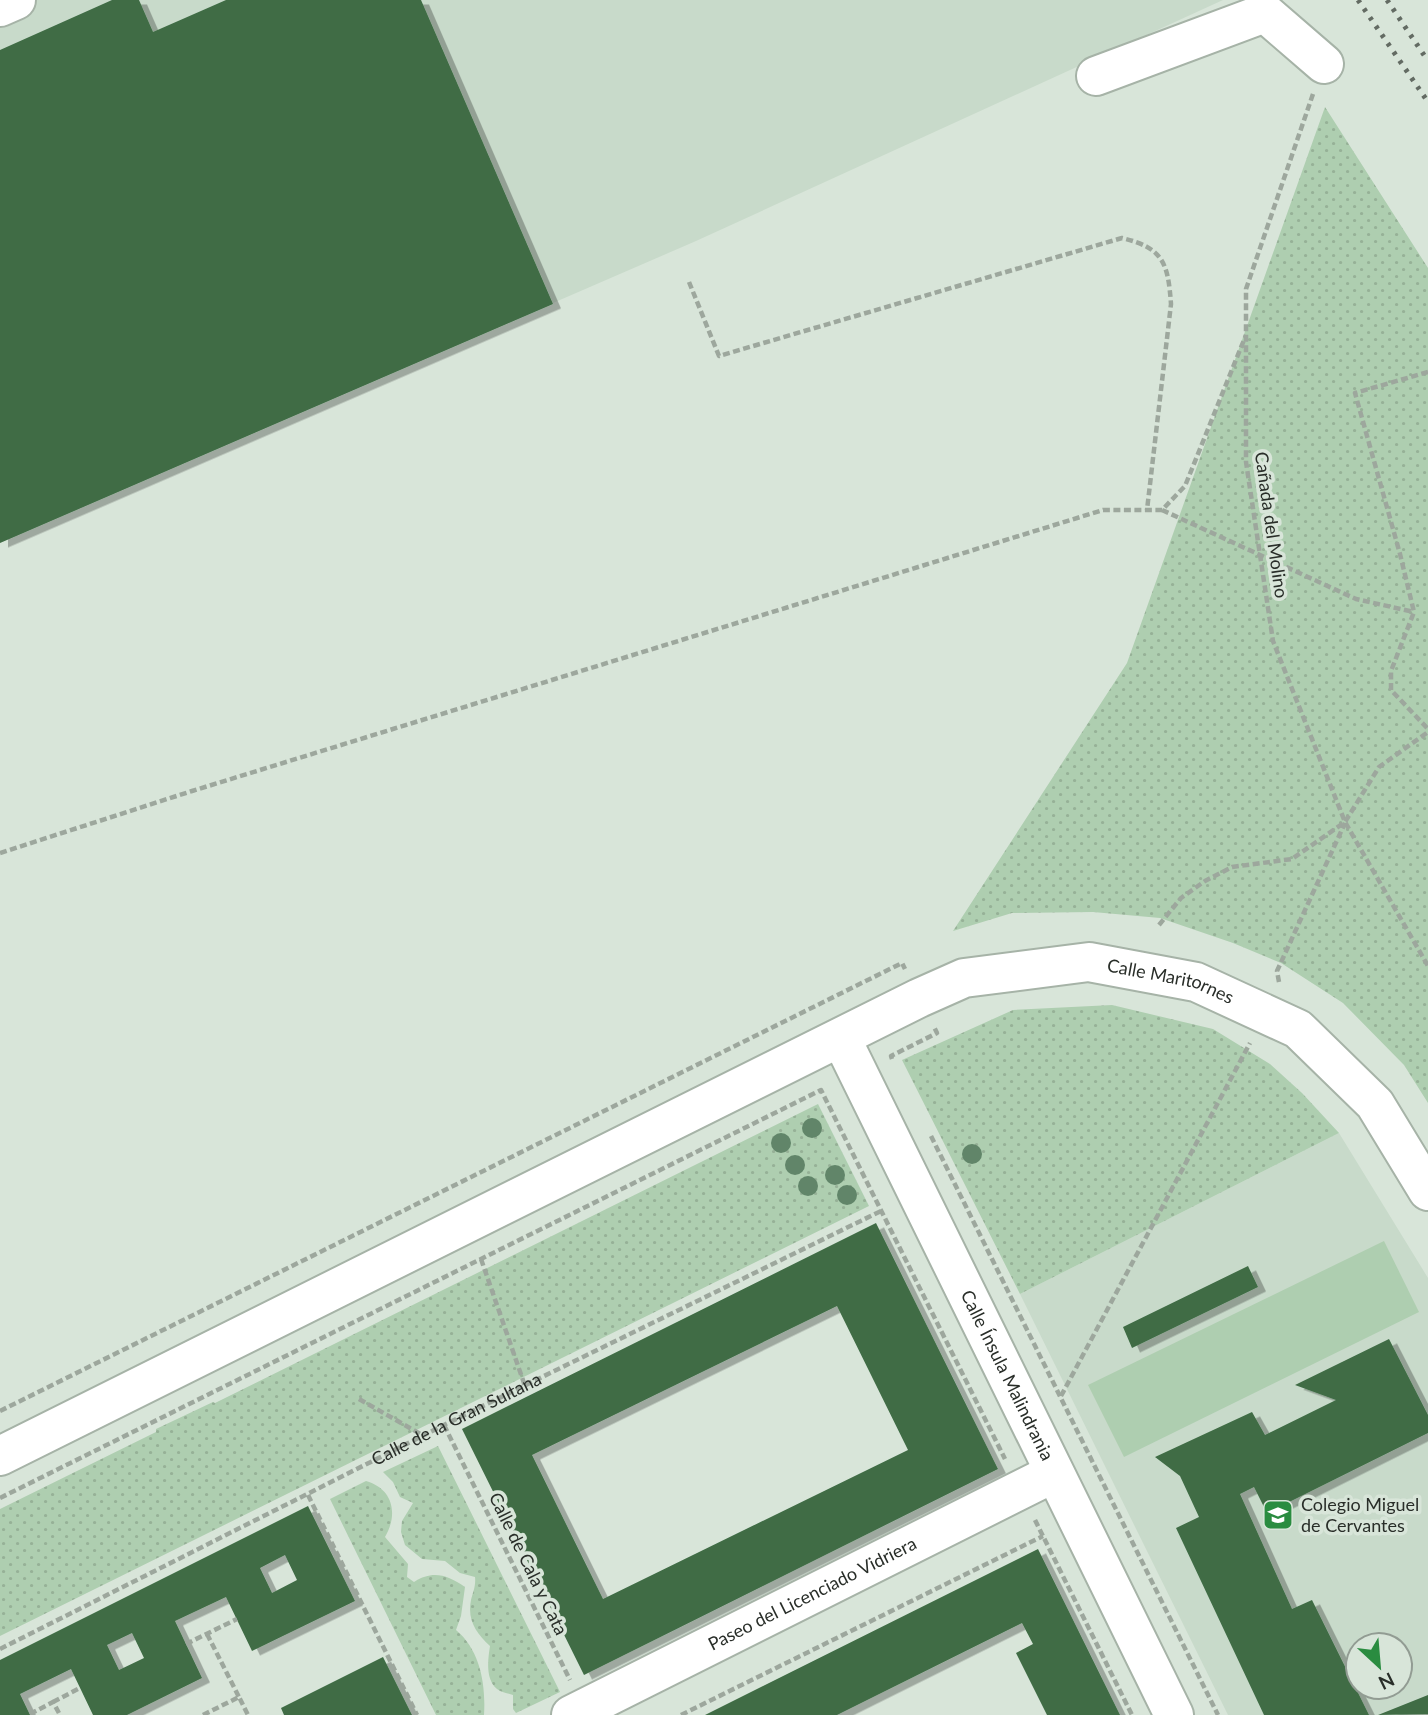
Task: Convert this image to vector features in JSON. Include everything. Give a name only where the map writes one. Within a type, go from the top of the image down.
[{"type":"street","points":[[0,7],[16,0]]},
{"type":"street","points":[[1096,76],[1265,13],[1324,64]]},
{"type":"street","name":"Calle Maritornes","points":[[841,1038],[964,978],[1089,962],[1196,982],[1298,1029],[1376,1104],[1428,1191]]},
{"type":"street","points":[[0,1456],[841,1038]]},
{"type":"street","name":"Calle Ínsula Malindrania","points":[[841,1038],[1174,1715]]},
{"type":"street","name":"Paseo del Licenciado Vidriera","points":[[578,1712],[1054,1473]]},
{"type":"path","name":"Cañada del Molino","points":[[1324,64],[1246,289],[1246,462],[1273,641],[1345,822],[1428,966]]},
{"type":"path","points":[[689,282],[719,356],[1122,238],[1143,243],[1158,254],[1169,276],[1171,304],[1147,510]]},
{"type":"path","points":[[1162,510],[1185,486],[1246,335]]},
{"type":"path","points":[[1060,1397],[1266,1014],[1280,985],[1278,971],[1345,822],[1379,767],[1428,730],[1391,690],[1391,671],[1414,612],[1355,393],[1428,372]]},
{"type":"path","points":[[0,853],[205,787],[1103,510],[1162,510],[1356,598],[1414,612]]},
{"type":"path","points":[[1159,925],[1181,898],[1205,881],[1232,867],[1292,859],[1345,822]]},
{"type":"path","points":[[0,1411],[902,963],[937,1033],[891,1056],[897,1068]]},
{"type":"path","points":[[0,1498],[821,1090],[1132,1715]]},
{"type":"path","points":[[927,1128],[1218,1715]]},
{"type":"path","name":"Calle de la Gran Sultana","points":[[0,1649],[444,1426],[916,1194]]},
{"type":"path","points":[[481,1259],[525,1386]]},
{"type":"path","points":[[359,1399],[424,1436]]},
{"type":"path","name":"Calle de Cala y Cata","points":[[444,1426],[578,1712]]},
{"type":"path","points":[[308,1495],[417,1715]]},
{"type":"path","points":[[681,1715],[1042,1536]]},
{"type":"path","points":[[186,1644],[237,1619]]},
{"type":"path","points":[[207,1634],[248,1715]]},
{"type":"path","points":[[30,1714],[80,1688]]},
{"type":"path","points":[[203,1715],[239,1697]]},
{"type":"path","points":[[53,1702],[60,1715]]},
{"type":"shaded area","points":[[0,0],[1223,0],[696,241],[0,543]]},
{"type":"shaded area","name":"Colegio Miguel de Cervantes","points":[[1339,1133],[1428,1278],[1428,1715],[1228,1715],[1020,1294]]},
{"type":"green space","points":[[1325,107],[1428,268],[1428,1103],[1404,1065],[1343,1003],[1281,963],[1233,943],[1160,918],[1093,912],[1012,913],[953,931],[1127,663]]},
{"type":"green space","points":[[1112,1005],[1213,1029],[1270,1064],[1302,1093],[1339,1133],[1020,1294],[902,1060],[1013,1010]]},
{"type":"green space","points":[[818,1104],[869,1206],[0,1636],[0,1509],[156,1432],[156,1429],[215,1403]]},
{"type":"green space","points":[[1384,1241],[1419,1312],[1124,1457],[1088,1385]]},
{"type":"green space","points":[[438,1446],[560,1692],[516,1713],[513,1709],[513,1695],[493,1685],[488,1669],[490,1646],[477,1631],[470,1614],[475,1577],[460,1573],[445,1561],[422,1559],[405,1545],[401,1532],[402,1521],[413,1503],[400,1497],[393,1482],[383,1472]]},
{"type":"green space","points":[[366,1481],[383,1490],[388,1496],[392,1512],[385,1537],[408,1564],[407,1577],[414,1582],[427,1576],[440,1576],[465,1587],[456,1630],[471,1647],[480,1668],[484,1715],[436,1715],[330,1499]]},
{"type":"building","points":[[112,0],[139,0],[153,32],[226,0],[421,0],[553,304],[0,543],[0,50]]},
{"type":"building","points":[[876,1223],[998,1469],[584,1675],[462,1429]],"holes":[[[837,1306],[908,1450],[603,1599],[532,1455]]]},
{"type":"building","points":[[1248,1266],[1258,1287],[1132,1348],[1123,1327]]},
{"type":"building","points":[[1389,1339],[1428,1415],[1428,1433],[1267,1513],[1254,1487],[1240,1494],[1292,1609],[1312,1600],[1344,1665],[1344,1701],[1362,1701],[1369,1715],[1264,1715],[1176,1528],[1199,1517],[1180,1476],[1155,1457],[1252,1412],[1265,1435],[1336,1400],[1295,1385]]},
{"type":"building","points":[[308,1506],[355,1601],[252,1651],[226,1597],[175,1621],[202,1678],[127,1715],[93,1715],[71,1669],[20,1694],[30,1715],[0,1715],[0,1660]],"holes":[[[285,1555],[297,1580],[272,1593],[260,1568]],[[132,1633],[144,1658],[119,1670],[107,1645]]]},
{"type":"building","points":[[1038,1549],[1120,1715],[1047,1715],[1016,1653],[1033,1644],[1022,1623],[837,1715],[705,1715]]},
{"type":"building","points":[[383,1657],[412,1715],[284,1715],[281,1708]]},
{"type":"building","points":[[1428,1695],[1428,1714],[1378,1715],[1414,1701]]},
{"type":"railway","points":[[1358,0],[1428,102]]},
{"type":"railway","points":[[1387,0],[1428,61]]},
{"type":"place","name":"Colegio Miguel de Cervantes","points":[[1278,1515]]}]
